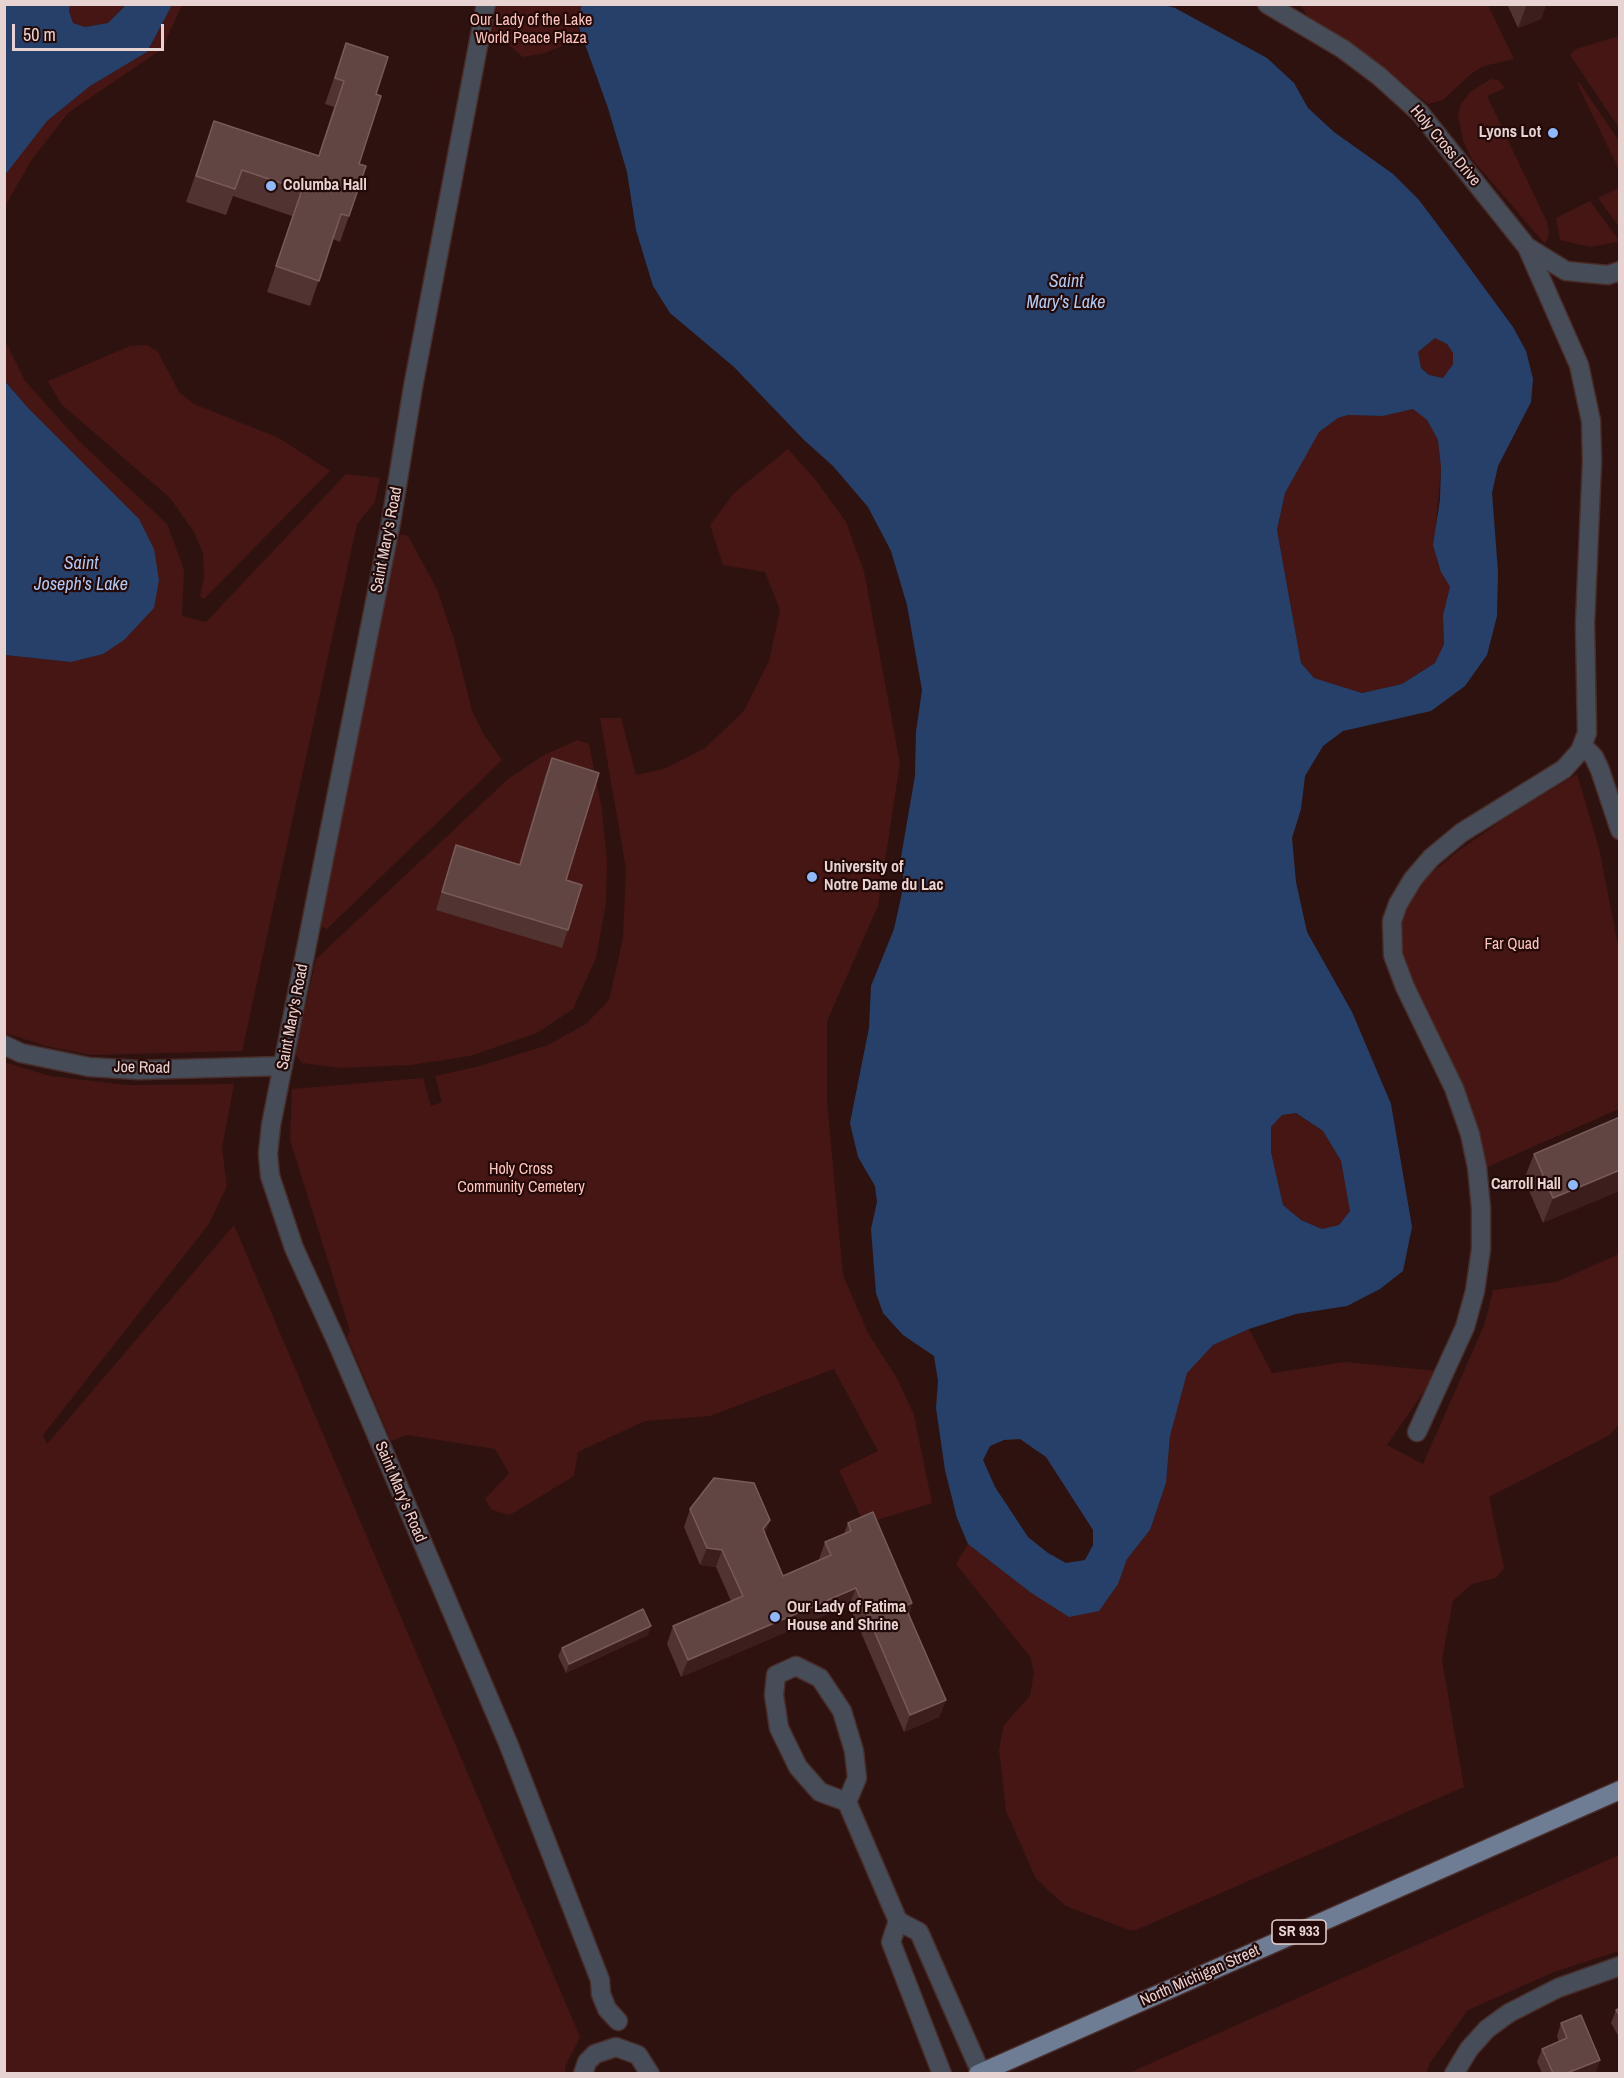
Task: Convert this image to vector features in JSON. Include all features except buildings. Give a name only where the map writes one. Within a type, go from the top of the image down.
[{"type":"main road","name":"North Michigan Street","points":[[980,2073],[1620,1790]]},
{"type":"street","name":"Saint Mary's Road","points":[[486,4],[413,387],[392,522],[283,1066],[268,1154],[270,1176],[294,1248],[339,1347],[508,1743],[600,1980],[613,1990],[618,2006],[618,2021],[628,2049],[645,2063],[650,2073]]},
{"type":"street","name":"Holy Cross Drive","points":[[1274,6],[1343,49],[1379,76],[1420,113],[1527,247],[1566,271],[1608,275],[1620,271]]},
{"type":"street","points":[[1417,1432],[1465,1327],[1475,1291],[1481,1249],[1481,1208],[1477,1167],[1470,1134],[1454,1088],[1405,987],[1393,955],[1392,921],[1398,904],[1413,879],[1431,858],[1461,833],[1564,770],[1583,746],[1587,733],[1585,624],[1592,462],[1591,421],[1579,365],[1527,247]]},
{"type":"street","points":[[1583,746],[1594,758],[1600,770],[1620,830]]},
{"type":"street","name":"Joe Road","points":[[4,1045],[21,1053],[89,1067],[138,1070],[283,1066]]},
{"type":"street","points":[[847,1802],[820,1792],[798,1767],[779,1728],[774,1695],[776,1675],[796,1666],[820,1678],[842,1711],[854,1751],[857,1778],[847,1802],[898,1921],[919,1932],[980,2073]]},
{"type":"street","points":[[898,1921],[891,1942],[942,2073]]},
{"type":"street","points":[[1454,2073],[1469,2049],[1487,2030],[1509,2013],[1558,1989],[1620,1966]]},
{"type":"street","points":[[583,2073],[587,2062],[595,2054],[616,2047],[628,2049]]},
{"type":"green space","points":[[70,5],[126,5],[108,23],[85,27],[73,23],[69,10]]},
{"type":"green space","points":[[172,5],[182,5],[162,49],[68,113],[31,161],[5,206],[5,175],[12,162],[47,121],[90,86],[147,52]]},
{"type":"green space","name":"Our Lady of the Lake World Peace Plaza","points":[[497,5],[582,5],[577,22],[581,38],[545,53],[523,57],[492,31]]},
{"type":"green space","points":[[1300,5],[1488,5],[1514,59],[1484,66],[1472,73],[1443,100],[1428,104],[1366,54],[1309,18]]},
{"type":"green space","points":[[1620,36],[1619,128],[1570,55],[1576,49]]},
{"type":"green space","points":[[1491,79],[1498,80],[1505,88],[1487,96],[1547,222],[1549,234],[1545,244],[1471,158],[1463,140],[1458,114],[1461,104],[1470,92]]},
{"type":"green space","points":[[1579,82],[1619,141],[1619,170],[1577,83]]},
{"type":"green space","points":[[1619,188],[1619,227],[1598,198]]},
{"type":"green space","points":[[1590,201],[1618,239],[1617,242],[1590,247],[1560,240],[1556,218]]},
{"type":"green space","points":[[1435,338],[1447,344],[1453,353],[1453,364],[1443,378],[1429,375],[1421,368],[1418,352]]},
{"type":"green space","points":[[4,339],[25,381],[79,441],[167,524],[184,569],[182,616],[206,622],[346,474],[380,478],[375,502],[357,524],[242,1051],[91,1055],[46,1046],[5,1033],[5,655],[71,662],[107,489],[29,409],[5,380]]},
{"type":"green space","points":[[147,345],[158,352],[179,392],[194,404],[279,438],[330,471],[204,599],[200,596],[204,577],[203,553],[194,532],[170,498],[61,404],[48,381],[130,346]]},
{"type":"green space","points":[[1413,409],[1427,420],[1438,440],[1441,468],[1436,523],[1441,572],[1450,587],[1443,615],[1444,644],[1435,663],[1402,684],[1362,693],[1314,678],[1301,663],[1277,530],[1285,493],[1318,432],[1338,418],[1348,415],[1383,416]]},
{"type":"green space","name":"Holy Cross Community Cemetery","points":[[788,449],[815,479],[846,522],[864,571],[900,763],[878,906],[827,1021],[827,1101],[843,1275],[868,1333],[897,1378],[914,1415],[932,1503],[864,1524],[839,1470],[878,1451],[834,1369],[710,1416],[645,1421],[578,1452],[574,1476],[510,1515],[492,1510],[485,1499],[509,1473],[495,1449],[407,1435],[391,1441],[347,1337],[350,1331],[290,1140],[292,1089],[423,1078],[431,1106],[442,1102],[435,1076],[476,1067],[548,1045],[586,1024],[609,1000],[623,938],[626,869],[600,718],[621,718],[636,775],[664,769],[705,748],[744,711],[769,661],[780,610],[765,572],[723,565],[710,525],[734,493]]},
{"type":"green space","points":[[401,534],[408,536],[437,589],[454,639],[472,711],[484,735],[502,760],[327,929],[321,926],[395,550]]},
{"type":"green space","points":[[578,740],[589,744],[602,810],[607,863],[606,903],[596,958],[573,1009],[537,1033],[470,1056],[411,1065],[340,1068],[302,1063],[295,1054],[316,959],[508,779],[544,755]],"holes":[[[545,776],[560,897],[514,882]]]},
{"type":"green space","name":"Far Quad","points":[[1577,774],[1599,848],[1619,950],[1619,1109],[1487,1167],[1470,1107],[1423,1007],[1397,938],[1405,910],[1428,876],[1458,851],[1507,817]]},
{"type":"green space","points":[[4,1062],[50,1076],[127,1085],[234,1084],[222,1148],[227,1186],[209,1224],[43,1435],[47,1444],[234,1225],[580,2037],[565,2067],[565,2073],[5,2073]]},
{"type":"green space","points":[[1295,1113],[1323,1131],[1341,1161],[1350,1211],[1339,1225],[1322,1229],[1301,1220],[1283,1205],[1271,1152],[1271,1127],[1282,1115]]},
{"type":"green space","points":[[1619,1254],[1619,1424],[1610,1435],[1489,1497],[1504,1568],[1496,1578],[1472,1584],[1453,1601],[1442,1660],[1464,1787],[1136,1930],[1129,1930],[1066,1906],[1051,1893],[1035,1877],[1006,1811],[999,1750],[1004,1725],[1030,1696],[1034,1672],[1030,1657],[956,1564],[968,1544],[1030,1592],[1118,1584],[1127,1559],[1150,1530],[1166,1483],[1170,1436],[1186,1373],[1213,1345],[1249,1329],[1272,1373],[1345,1362],[1438,1371],[1387,1445],[1423,1464],[1485,1323],[1493,1290],[1556,1282]]},
{"type":"green space","points":[[1619,1855],[1619,1951],[1554,1972],[1468,2010],[1430,2063],[1426,2073],[1129,2073]]},
{"type":"water","points":[[5,4],[70,5],[69,11],[73,23],[85,27],[108,23],[126,5],[172,5],[147,52],[90,86],[47,121],[5,175]]},
{"type":"water","name":"Saint Mary's Lake","points":[[582,4],[1160,4],[1175,8],[1267,58],[1294,83],[1308,108],[1334,132],[1393,174],[1419,200],[1513,327],[1526,351],[1533,379],[1531,402],[1498,466],[1492,493],[1498,572],[1497,616],[1487,655],[1465,686],[1431,711],[1343,731],[1323,746],[1305,776],[1301,809],[1292,838],[1296,882],[1307,932],[1352,1012],[1391,1104],[1412,1227],[1403,1271],[1380,1289],[1347,1306],[1296,1314],[1249,1329],[1213,1345],[1187,1373],[1170,1436],[1166,1483],[1150,1530],[1127,1559],[1118,1584],[1099,1611],[1069,1617],[1030,1592],[968,1544],[957,1518],[945,1470],[936,1408],[938,1381],[934,1356],[903,1335],[883,1313],[876,1293],[871,1229],[877,1202],[875,1186],[858,1157],[850,1123],[869,1028],[871,986],[894,929],[904,884],[901,857],[915,776],[916,732],[922,690],[907,605],[891,551],[868,507],[833,466],[804,440],[734,367],[670,313],[653,286],[636,230],[627,172],[608,108],[577,22]],"holes":[[[1435,338],[1447,344],[1453,353],[1453,364],[1443,378],[1429,375],[1421,368],[1418,352]],[[1413,409],[1427,420],[1438,440],[1441,468],[1440,500],[1433,545],[1441,572],[1450,587],[1443,615],[1444,644],[1435,663],[1402,684],[1362,693],[1314,678],[1301,663],[1277,530],[1285,493],[1319,432],[1338,418],[1348,415],[1383,416]],[[1296,1113],[1323,1131],[1341,1161],[1350,1211],[1339,1225],[1322,1229],[1301,1220],[1283,1205],[1271,1152],[1271,1127],[1282,1115]],[[1020,1439],[1046,1457],[1093,1530],[1093,1545],[1085,1560],[1066,1563],[1048,1553],[1028,1537],[995,1487],[983,1460],[990,1446],[1004,1440]]]},
{"type":"water","name":"Saint Joseph's Lake","points":[[4,380],[29,409],[139,519],[154,549],[159,580],[154,608],[124,640],[103,654],[71,662],[5,655]]},
{"type":"place","name":"Lyons Lot","points":[[1553,133]]},
{"type":"place","name":"Columba Hall","points":[[271,186]]},
{"type":"place","name":"University of Notre Dame du Lac","points":[[812,877]]},
{"type":"place","name":"Carroll Hall","points":[[1573,1185]]},
{"type":"place","name":"Our Lady of Fatima House and Shrine","points":[[775,1617]]}]
